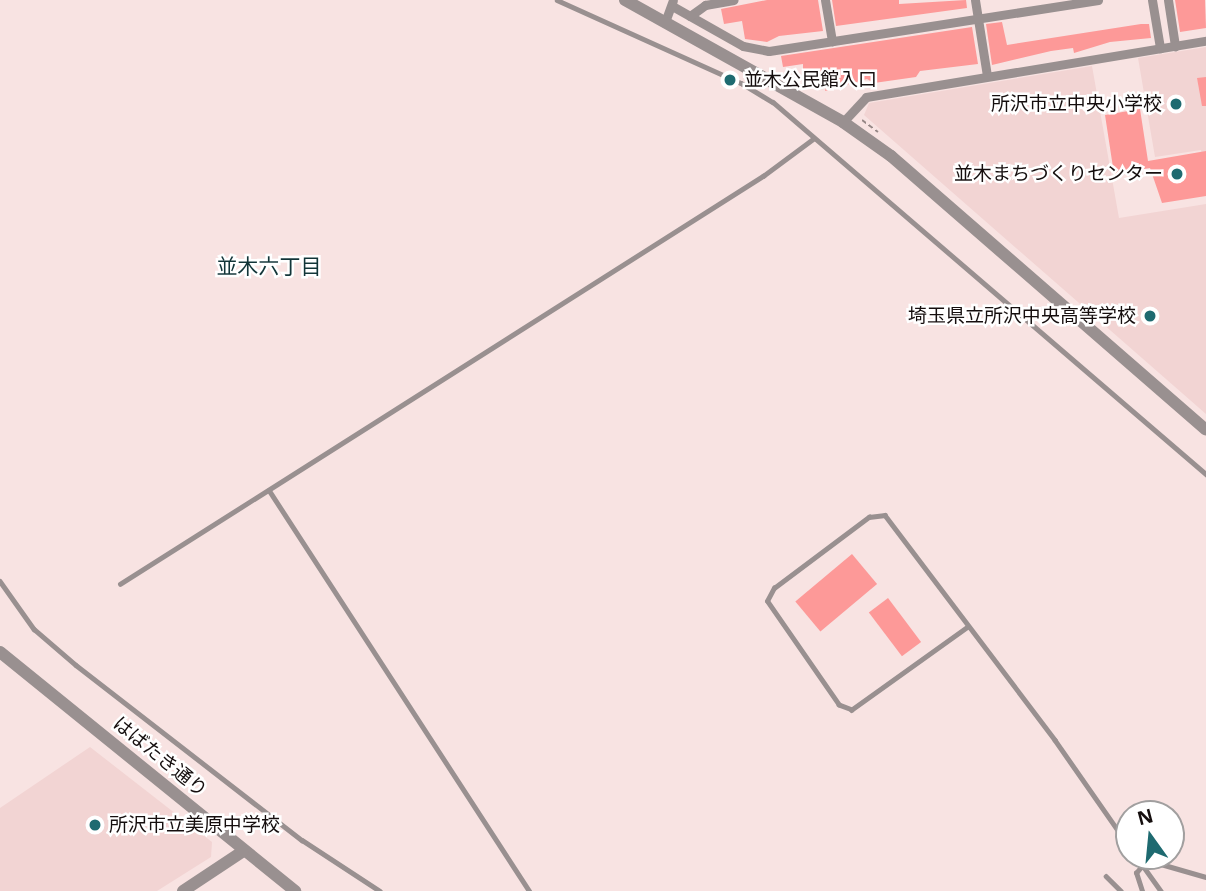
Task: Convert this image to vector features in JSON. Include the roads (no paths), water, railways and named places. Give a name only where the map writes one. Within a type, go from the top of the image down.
[{"type":"street","points":[[625,0],[843,122],[927,185],[1206,430]]},
{"type":"street","points":[[690,16],[705,5],[734,0]]},
{"type":"street","points":[[825,0],[832,41]]},
{"type":"street","points":[[975,0],[987,76]]},
{"type":"street","points":[[665,22],[674,3],[690,16],[760,51],[1098,0]]},
{"type":"street","points":[[1152,0],[1160,48]]},
{"type":"street","points":[[1168,0],[1175,46]]},
{"type":"street","points":[[843,122],[866,97],[1206,41]]},
{"type":"street","name":"はばたき通り","points":[[0,652],[242,852],[295,891]]},
{"type":"street","points":[[183,891],[242,852]]},
{"type":"lane","points":[[557,0],[741,83],[791,116],[813,139],[1206,474]]},
{"type":"lane","points":[[120,584],[813,139]]},
{"type":"lane","points":[[269,490],[529,891]]},
{"type":"lane","points":[[968,627],[859,708],[845,709],[766,601],[774,588],[878,513],[892,520],[1115,827]]},
{"type":"lane","points":[[0,581],[34,629],[76,664],[302,840],[380,891]]},
{"type":"lane","points":[[1139,870],[1136,878],[1142,891]]},
{"type":"lane","points":[[1146,870],[1161,891]]},
{"type":"lane","points":[[1185,870],[1206,877]]},
{"type":"lane","points":[[1106,876],[1121,891]]},
{"type":"place","name":"並木公民館入口","points":[[730,80]]},
{"type":"place","name":"所沢市立中央小学校","points":[[1176,104]]},
{"type":"place","name":"並木まちづくりセンター","points":[[1177,174]]},
{"type":"place","name":"埼玉県立所沢中央高等学校","points":[[1150,316]]},
{"type":"place","name":"所沢市立美原中学校","points":[[95,825]]},
{"type":"district","name":"並木六丁目","points":[[269,266]]}]
